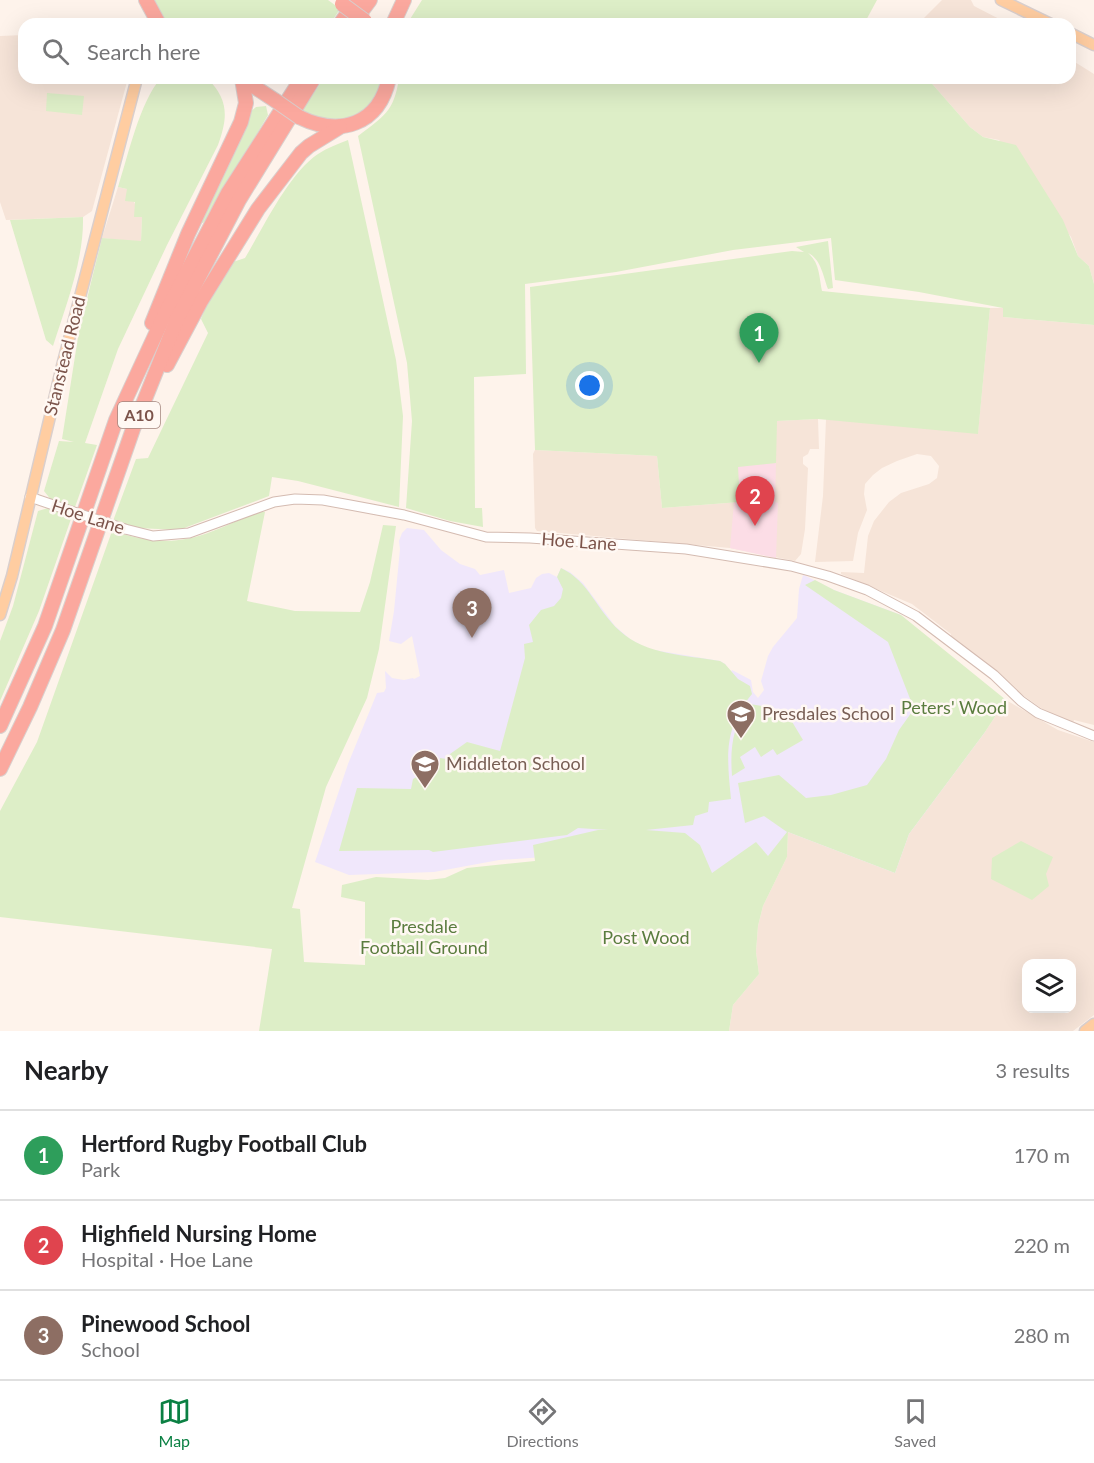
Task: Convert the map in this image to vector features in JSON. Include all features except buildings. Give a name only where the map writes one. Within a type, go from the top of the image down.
[{"type":"highway","points":[[146,0],[152,18]]},
{"type":"highway","points":[[344,18],[357,0]]},
{"type":"highway","points":[[364,18],[370,0]]},
{"type":"highway","points":[[396,18],[404,0]]},
{"type":"highway","points":[[339,2],[357,18]]},
{"type":"highway","points":[[116,420],[167,282],[241,122],[246,104],[242,84]]},
{"type":"highway","points":[[250,84],[299,117],[317,125],[340,127]]},
{"type":"highway","name":"A10","points":[[0,726],[45,626],[116,420],[165,314],[228,193],[298,84]]},
{"type":"highway","name":"A10","points":[[0,769],[63,630],[133,429],[177,319],[239,200],[310,84]]},
{"type":"highway","points":[[133,429],[201,301],[258,209],[301,153],[340,127],[358,121],[373,110],[384,95],[387,84]]},
{"type":"main road","points":[[1001,0],[1038,18]]},
{"type":"main road","points":[[1076,36],[1094,45]]},
{"type":"main road","name":"Stanstead Road","points":[[0,615],[12,576],[62,366],[136,84]]},
{"type":"main road","name":"Stanstead Road","points":[[132,98],[141,84]]},
{"type":"main road","points":[[1085,1031],[1094,1024]]},
{"type":"street","name":"Hoe Lane","points":[[30,497],[153,536],[189,533],[274,502],[294,499],[323,500],[404,515],[486,537],[686,549],[791,566],[867,590],[916,616],[994,675],[1021,701],[1038,713],[1094,736]]},
{"type":"shaded area","points":[[942,0],[971,0],[974,6],[997,18],[924,18]]},
{"type":"shaded area","points":[[18,35],[18,84],[126,84],[92,211],[83,217],[6,220],[0,202],[0,36]]},
{"type":"shaded area","points":[[1076,63],[1094,74],[1094,284],[1089,266],[1078,256],[1071,237],[999,140],[983,137],[970,127],[932,84],[1076,84]]},
{"type":"shaded area","points":[[118,187],[127,189],[142,217],[141,242],[102,238]]},
{"type":"shaded area","points":[[990,308],[1003,308],[1003,317],[1094,325],[1094,725],[1074,720],[1073,723],[1048,713],[1007,684],[951,638],[951,634],[912,604],[841,574],[841,572],[864,573],[868,536],[874,521],[889,502],[901,493],[929,484],[937,478],[939,466],[931,456],[917,454],[882,468],[873,475],[865,484],[867,510],[858,533],[853,561],[815,562],[823,496],[826,419],[978,433]]},
{"type":"shaded area","points":[[818,419],[819,449],[810,449],[803,457],[803,464],[808,468],[805,529],[801,554],[795,561],[730,548],[537,531],[535,528],[533,454],[535,450],[657,456],[662,508],[740,502],[776,421]]},
{"type":"shaded area","points":[[776,463],[775,502],[778,503],[776,558],[730,548],[734,502],[740,501],[737,466]]},
{"type":"shaded area","name":"Presdales School","points":[[407,528],[424,530],[441,550],[460,564],[475,569],[480,575],[504,570],[509,593],[531,588],[536,578],[542,574],[549,573],[557,577],[561,568],[570,572],[583,583],[615,626],[630,639],[648,649],[720,661],[731,672],[732,670],[751,680],[753,692],[758,698],[764,690],[761,681],[768,656],[797,618],[799,589],[803,575],[806,576],[834,590],[901,615],[985,732],[909,834],[895,873],[788,832],[773,871],[757,892],[544,857],[499,860],[434,872],[349,875],[315,862],[348,764],[377,693],[384,692],[386,688],[385,671],[392,678],[404,680],[420,676],[412,636],[401,644],[389,641],[394,611],[399,541]]},
{"type":"shaded area","points":[[1006,700],[1058,730],[1094,742],[1094,1015],[1073,1031],[729,1031],[733,1005],[759,974],[756,952],[758,926],[763,906],[787,857],[788,832],[895,873],[909,834]]},
{"type":"green space","points":[[149,0],[328,0],[339,8],[334,18],[160,18]]},
{"type":"green space","points":[[422,0],[877,0],[867,18],[411,18]]},
{"type":"green space","points":[[157,84],[212,84],[223,101],[224,126],[218,145],[118,349],[85,443],[97,445],[75,507],[52,501],[44,491],[59,441],[74,442],[62,439],[79,331],[102,238],[141,241],[142,217],[134,217],[135,202],[125,201],[127,189],[118,187],[141,114]]},
{"type":"green space","points":[[320,84],[381,84],[374,100],[364,111],[351,118],[329,122],[301,112]]},
{"type":"green space","points":[[398,84],[932,84],[970,127],[983,137],[1016,145],[1063,220],[1078,256],[1089,266],[1094,284],[1094,325],[1003,317],[1003,308],[919,292],[835,280],[831,238],[733,250],[616,272],[525,284],[526,374],[474,377],[475,508],[482,508],[483,527],[450,521],[406,508],[412,421],[407,363],[358,136],[375,123],[391,106]]},
{"type":"green space","points":[[47,93],[84,96],[82,115],[46,111]]},
{"type":"green space","points":[[266,106],[268,115],[208,217],[200,223],[249,113],[256,107]]},
{"type":"green space","points":[[348,140],[396,360],[403,416],[399,507],[298,481],[272,477],[269,496],[179,530],[137,528],[113,521],[136,459],[148,458],[208,333],[201,319],[230,266],[233,262],[245,258],[277,202],[307,163],[321,152]]},
{"type":"green space","points":[[83,217],[81,250],[53,346],[46,340],[10,220]]},
{"type":"green space","points":[[828,241],[833,288],[828,289],[819,264],[808,253],[817,266],[822,291],[990,308],[978,434],[818,419],[777,421],[776,463],[738,467],[740,502],[662,508],[657,456],[535,450],[530,287],[792,251],[804,252],[796,247]]},
{"type":"green space","points":[[48,508],[72,516],[39,611],[0,701],[0,641],[13,606],[38,511]]},
{"type":"green space","points":[[265,512],[247,601],[295,611],[360,612],[370,582],[383,525],[396,526],[379,649],[367,698],[326,787],[292,908],[300,909],[304,962],[365,965],[365,902],[341,897],[342,885],[376,877],[428,880],[445,878],[467,868],[535,861],[533,845],[598,830],[608,830],[578,828],[567,835],[433,852],[429,850],[339,851],[357,788],[411,789],[413,779],[440,763],[440,758],[447,759],[450,754],[467,742],[500,751],[525,658],[524,644],[533,642],[529,625],[541,610],[554,606],[561,598],[563,589],[557,577],[561,568],[586,588],[605,615],[630,639],[667,653],[720,661],[738,679],[750,686],[752,694],[736,719],[729,744],[731,799],[709,802],[708,812],[695,816],[693,825],[646,830],[685,833],[700,845],[712,873],[756,842],[768,856],[787,832],[764,816],[745,823],[738,783],[779,775],[806,798],[831,795],[867,785],[886,759],[899,730],[914,709],[888,642],[805,585],[815,580],[834,590],[901,615],[1006,700],[909,834],[895,873],[788,832],[787,857],[763,906],[758,926],[756,952],[759,974],[733,1005],[729,1031],[259,1031],[272,949],[0,917],[0,811],[37,742],[112,531],[150,540],[186,539]]},
{"type":"green space","points":[[750,704],[762,706],[772,715],[783,719],[785,716],[791,720],[803,740],[777,755],[773,749],[761,757],[755,747],[740,757],[745,768],[732,776],[731,756],[736,729]]},
{"type":"green space","points":[[1021,841],[1053,857],[1046,874],[1049,886],[1032,900],[991,879],[992,858]]},
{"type":"place","name":"Hertford Rugby Football Club","points":[[759,363]]},
{"type":"place","name":"Highfield Nursing Home","points":[[755,526]]},
{"type":"place","name":"Pinewood School","points":[[472,638]]},
{"type":"place","name":"Presdales School","points":[[741,740]]},
{"type":"place","name":"Middleton School","points":[[425,790]]},
{"type":"park label","name":"Peters' Wood","points":[[954,708]]},
{"type":"park label","name":"Presdale Football Ground","points":[[424,937]]},
{"type":"park label","name":"Post Wood","points":[[646,938]]}]
